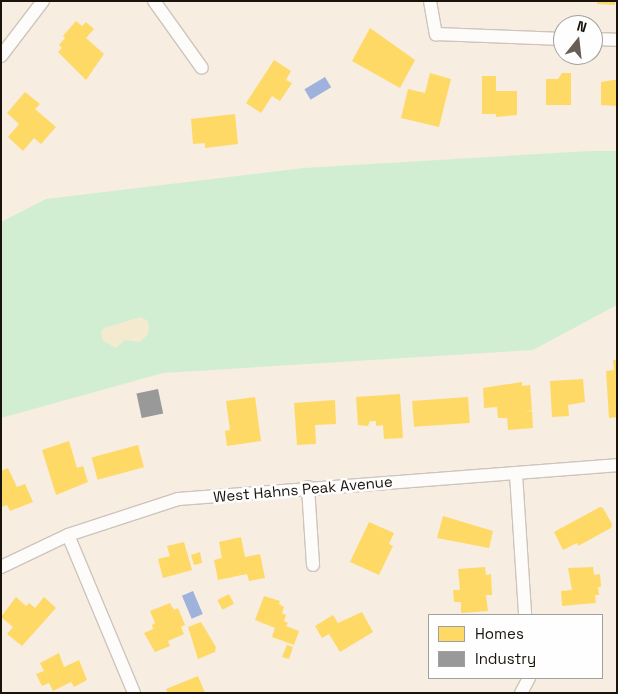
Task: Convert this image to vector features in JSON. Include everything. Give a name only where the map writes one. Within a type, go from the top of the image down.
[{"type":"street","points":[[1,56],[43,1]]},
{"type":"street","points":[[154,1],[202,68]]},
{"type":"street","points":[[430,1],[436,34],[553,39]]},
{"type":"street","points":[[603,39],[617,40]]},
{"type":"street","name":"West Hahns Peak Avenue","points":[[1,568],[68,535],[178,500],[308,487],[516,474],[617,465]]},
{"type":"street","points":[[516,474],[526,614]]},
{"type":"street","points":[[308,487],[313,566]]},
{"type":"street","points":[[68,535],[134,693]]},
{"type":"street","points":[[521,693],[528,679]]},
{"type":"green space","points":[[617,151],[617,305],[533,350],[163,373],[1,418],[1,222],[46,199],[304,168]]},
{"type":"sand","points":[[141,317],[148,321],[149,327],[148,334],[140,342],[125,340],[116,348],[103,341],[101,332],[104,328]]},
{"type":"water","points":[[325,77],[331,87],[311,100],[304,89]]},
{"type":"water","points":[[193,591],[203,614],[192,619],[182,596]]},
{"type":"building: Homes","points":[[597,1],[615,1],[615,5],[597,4]]},
{"type":"building: Homes","points":[[76,21],[82,26],[86,22],[94,29],[86,38],[104,54],[86,80],[58,52],[62,48],[59,45],[65,38],[63,36]]},
{"type":"building: Homes","points":[[370,28],[415,60],[400,88],[352,61]]},
{"type":"building: Homes","points":[[274,60],[291,71],[286,80],[292,83],[280,101],[272,96],[261,113],[246,103]]},
{"type":"building: Homes","points":[[430,73],[451,79],[439,127],[401,118],[408,89],[425,93]]},
{"type":"building: Homes","points":[[562,73],[571,73],[571,105],[546,105],[546,79],[558,79]]},
{"type":"building: Homes","points":[[482,76],[496,76],[496,91],[517,91],[517,115],[496,117],[496,114],[482,114]]},
{"type":"building: Homes","points":[[617,80],[617,106],[601,105],[601,82]]},
{"type":"building: Homes","points":[[25,92],[40,104],[35,109],[56,127],[41,144],[34,138],[23,151],[8,137],[19,124],[7,113]]},
{"type":"building: Homes","points":[[235,114],[238,144],[205,148],[205,143],[193,144],[191,119]]},
{"type":"building: Homes","points":[[613,360],[617,360],[617,417],[609,418],[606,371],[614,370]]},
{"type":"building: Homes","points":[[583,379],[585,402],[568,405],[569,416],[552,417],[550,381]]},
{"type":"building: Homes","points":[[522,382],[522,386],[530,385],[532,410],[525,412],[532,411],[533,428],[508,430],[507,418],[498,418],[497,407],[484,408],[483,388]]},
{"type":"building: Homes","points":[[400,394],[403,438],[384,439],[383,425],[376,426],[376,421],[370,421],[368,426],[358,425],[356,397]]},
{"type":"building: Homes","points":[[255,397],[261,441],[227,446],[225,431],[230,430],[226,401]]},
{"type":"building: Homes","points":[[468,397],[470,423],[414,427],[412,401]]},
{"type":"building: Homes","points":[[335,400],[336,424],[315,425],[316,444],[297,445],[294,403]]},
{"type":"building: Homes","points":[[69,441],[77,468],[83,466],[88,482],[56,495],[42,450]]},
{"type":"building: Homes","points":[[138,445],[144,467],[98,480],[92,457]]},
{"type":"building: Homes","points":[[8,468],[17,487],[25,484],[33,502],[10,511],[7,505],[1,507],[1,471]]},
{"type":"building: Homes","points":[[600,507],[603,508],[612,524],[611,528],[578,546],[577,543],[563,550],[554,532]]},
{"type":"building: Homes","points":[[443,516],[493,531],[489,548],[437,538]]},
{"type":"building: Homes","points":[[369,522],[394,533],[389,544],[393,546],[379,575],[350,562]]},
{"type":"building: Homes","points":[[241,537],[245,557],[260,554],[265,578],[249,581],[247,574],[218,580],[214,560],[222,558],[219,542]]},
{"type":"building: Homes","points":[[184,542],[192,570],[163,578],[158,559],[170,556],[167,546]]},
{"type":"building: Homes","points":[[200,552],[202,563],[194,565],[191,555]]},
{"type":"building: Homes","points":[[485,567],[486,575],[491,574],[492,595],[486,595],[488,611],[461,613],[461,602],[454,602],[453,590],[460,590],[458,569]]},
{"type":"building: Homes","points":[[593,567],[594,575],[600,574],[601,587],[598,587],[599,595],[595,595],[596,603],[562,606],[561,591],[572,590],[568,568]]},
{"type":"building: Homes","points":[[229,594],[234,604],[222,610],[217,600]]},
{"type":"building: Homes","points":[[264,596],[280,601],[279,604],[284,607],[282,613],[286,615],[284,621],[288,623],[286,626],[299,631],[294,645],[272,637],[275,628],[255,620]]},
{"type":"building: Homes","points":[[16,597],[26,606],[29,603],[35,608],[44,597],[56,608],[22,646],[7,634],[13,627],[1,617]]},
{"type":"building: Homes","points":[[170,603],[174,610],[178,608],[185,625],[181,627],[184,634],[168,641],[170,646],[155,652],[144,633],[153,629],[152,625],[155,623],[150,611]]},
{"type":"building: Homes","points":[[362,612],[373,632],[340,652],[329,634],[322,638],[315,626],[333,615],[338,623]]},
{"type":"building: Homes","points":[[201,622],[216,647],[215,652],[198,659],[188,627]]},
{"type":"building: Homes","points":[[287,645],[293,647],[289,659],[282,657]]},
{"type":"building: Homes","points":[[59,653],[64,667],[79,660],[87,680],[74,687],[71,682],[53,691],[49,683],[42,686],[36,674],[44,671],[40,663]]},
{"type":"building: Homes","points":[[198,676],[205,693],[168,693],[166,689]]},
{"type":"building: Industry","points":[[158,389],[163,413],[142,418],[136,394]]}]
